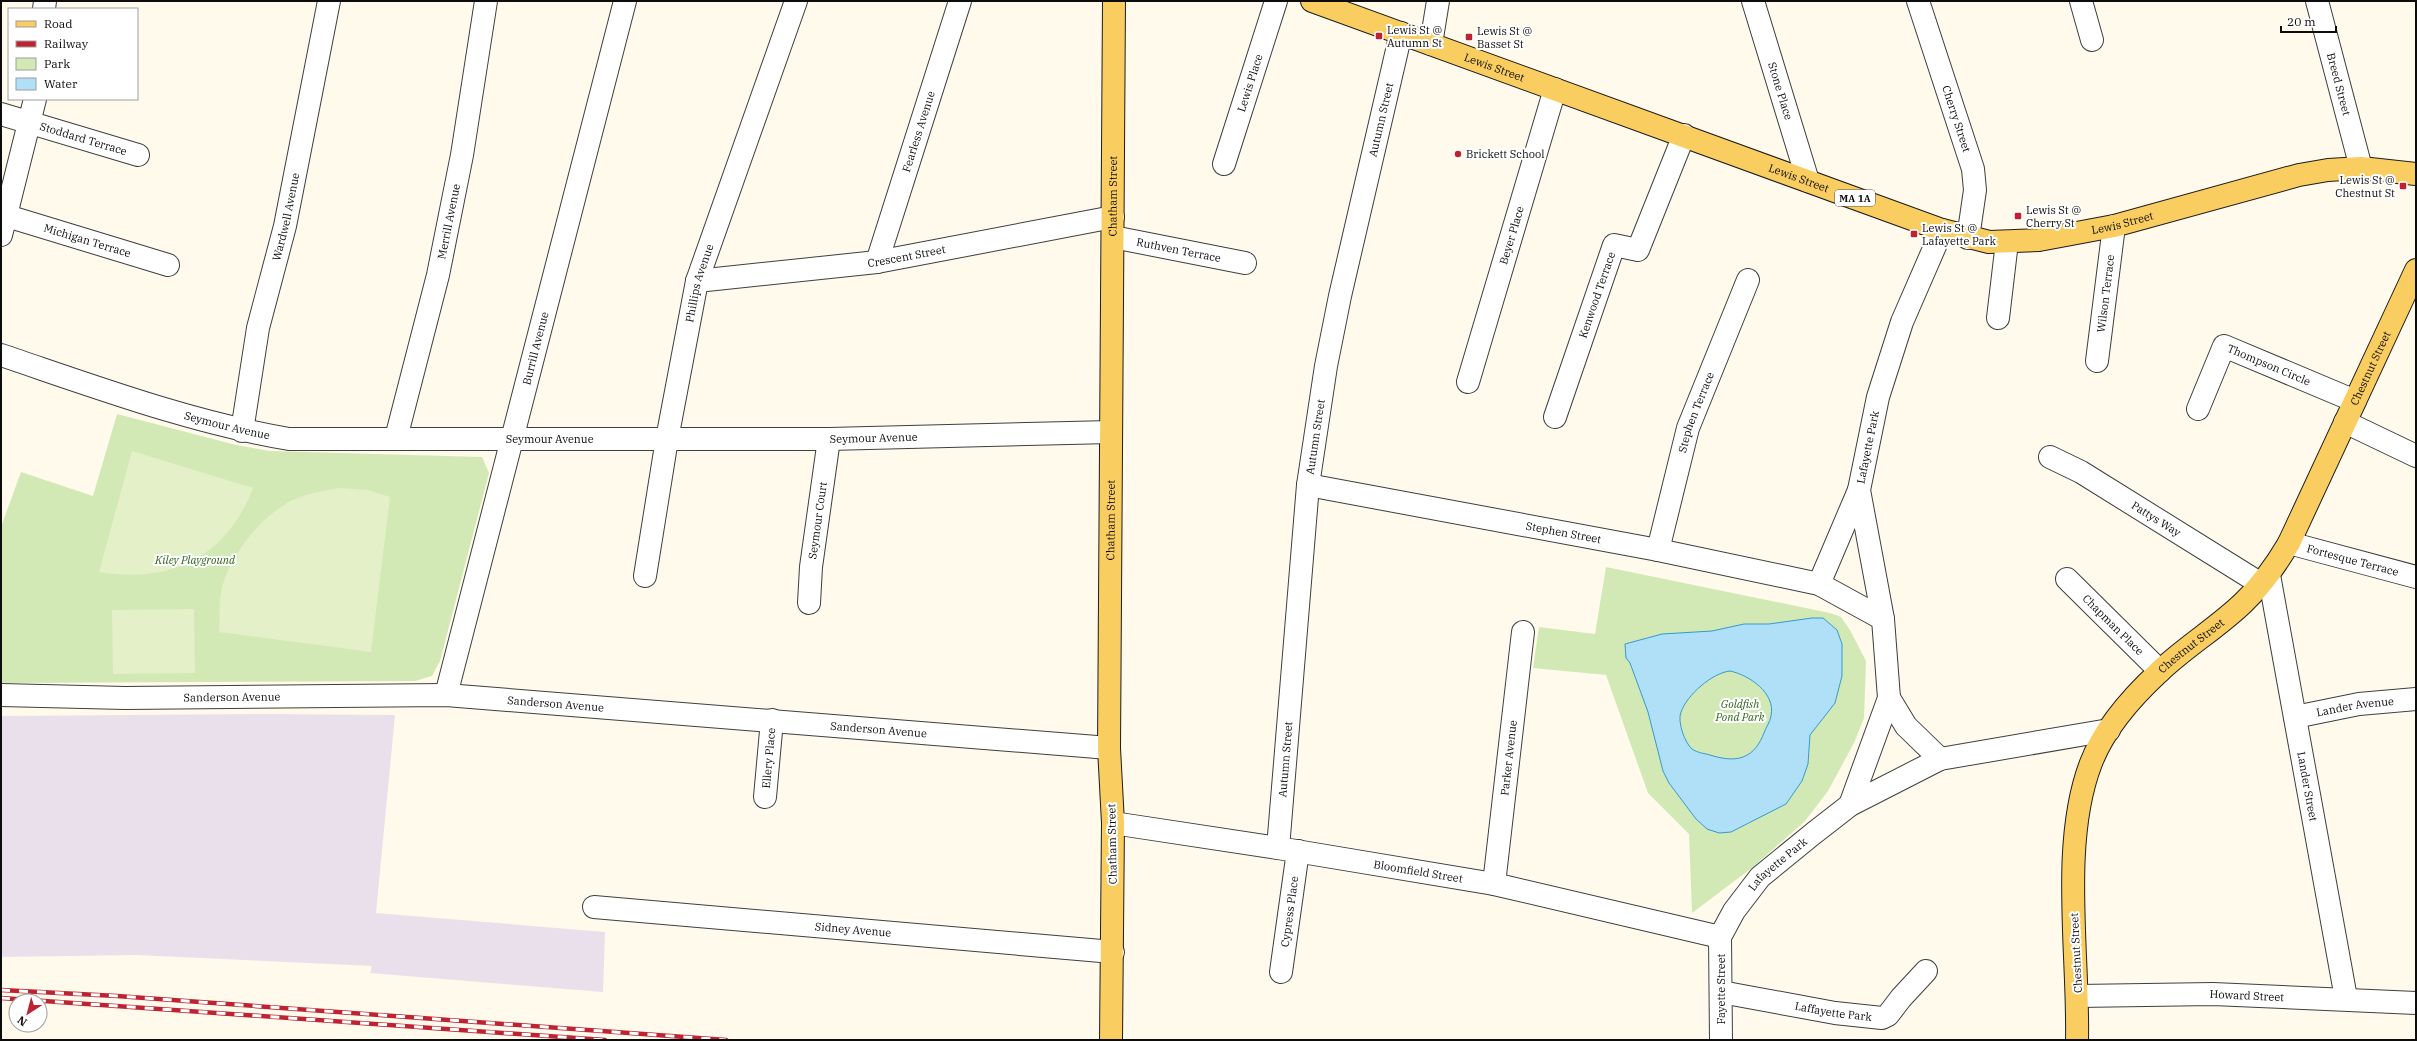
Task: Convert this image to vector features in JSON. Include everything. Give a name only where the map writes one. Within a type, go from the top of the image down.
[{"type":"main road","name":"Chatham Street","points":[[1111,1040],[1113,823],[1109,748],[1114,1]]},
{"type":"main road","name":"Lewis Street","points":[[1312,1],[1942,230],[1968,238],[1989,242],[2039,240],[2114,226],[2299,175],[2328,170],[2361,168],[2416,174]]},
{"type":"main road","name":"Chestnut Street","points":[[2077,1040],[2078,996],[2073,917],[2075,839],[2080,799],[2091,762],[2109,730],[2132,699],[2160,671],[2243,603],[2265,580],[2289,543],[2415,275]]},
{"type":"street","name":"Wardwell Avenue","points":[[242,431],[258,328],[284,226],[329,1]]},
{"type":"street","name":"Merrill Avenue","points":[[396,438],[438,276],[462,155],[486,1]]},
{"type":"street","name":"Burrill Avenue","points":[[446,695],[625,1]]},
{"type":"street","name":"Phillips Avenue","points":[[645,576],[667,439],[697,281],[796,1]]},
{"type":"street","name":"Fearless Avenue","points":[[877,262],[960,1]]},
{"type":"street","name":"Lewis Place","points":[[1224,164],[1276,1]]},
{"type":"street","points":[[1431,44],[1438,1]]},
{"type":"street","name":"Stone Place","points":[[1753,1],[1808,181]]},
{"type":"street","name":"Cherry Street","points":[[1918,1],[1973,169],[1976,190],[1968,238]]},
{"type":"street","points":[[2080,1],[2092,40]]},
{"type":"street","name":"Breed Street","points":[[2317,1],[2361,168]]},
{"type":"street","name":"Autumn Street","points":[[1288,850],[1308,485],[1326,366],[1340,296],[1401,33]]},
{"type":"street","name":"Beyer Place","points":[[1468,382],[1555,89]]},
{"type":"street","points":[[4,226],[35,100]]},
{"type":"street","name":"Stoddard Terrace","points":[[1,114],[29,121],[138,155]]},
{"type":"street","name":"Kenwood Terrace","points":[[1555,417],[1614,245],[1638,250],[1684,135]]},
{"type":"street","name":"Michigan Terrace","points":[[4,226],[168,265]]},
{"type":"street","name":"Wilson Terrace","points":[[2097,361],[2114,226]]},
{"type":"street","name":"Crescent Street","points":[[697,281],[877,262],[1113,227]]},
{"type":"street","name":"Ruthven Terrace","points":[[1113,227],[1245,263]]},
{"type":"street","name":"Lafayette Park","points":[[1850,805],[1889,698],[1883,619],[1859,490],[1878,397],[1902,322],[1942,230]]},
{"type":"street","points":[[1998,318],[2007,242]]},
{"type":"street","name":"Stephen Terrace","points":[[1658,550],[1688,428],[1748,280]]},
{"type":"street","name":"Thompson Circle","points":[[2198,410],[2224,346],[2355,401]]},
{"type":"street","name":"Seymour Avenue","points":[[1,355],[163,409],[242,431],[289,439],[829,439],[1112,432]]},
{"type":"street","points":[[2345,422],[2416,456]]},
{"type":"street","name":"Seymour Court","points":[[809,603],[811,567],[829,439]]},
{"type":"street","name":"Pattys Way","points":[[2050,457],[2081,472],[2265,580]]},
{"type":"street","name":"Stephen Street","points":[[1308,485],[1658,550],[1819,584],[1883,619]]},
{"type":"street","points":[[1819,584],[1859,490]]},
{"type":"street","name":"Fortesque Terrace","points":[[2289,543],[2416,577]]},
{"type":"street","name":"Chapman Place","points":[[2067,579],[2160,671]]},
{"type":"street","name":"Lander Street","points":[[2265,580],[2295,718],[2346,998]]},
{"type":"street","name":"Parker Avenue","points":[[1494,884],[1523,632]]},
{"type":"street","name":"Sanderson Avenue","points":[[1,696],[125,698],[446,695],[1109,748]]},
{"type":"street","name":"Lafayette Park","points":[[1889,698],[1906,726],[1940,759]]},
{"type":"street","name":"Lander Avenue","points":[[2295,718],[2359,704],[2416,698]]},
{"type":"street","name":"Ellery Place","points":[[765,797],[772,720]]},
{"type":"street","name":"Lafayette Park","points":[[1720,937],[1734,911],[1760,877],[1850,805],[1940,759],[2109,730]]},
{"type":"street","name":"Bloomfield Street","points":[[1113,823],[1494,884],[1720,937]]},
{"type":"street","name":"Cypress Place","points":[[1281,972],[1288,850]]},
{"type":"street","name":"Sidney Avenue","points":[[594,907],[1113,952]]},
{"type":"street","name":"Fayette Street","points":[[1720,937],[1721,1040]]},
{"type":"street","name":"Laffayette Park","points":[[1721,992],[1835,1013],[1882,1018],[1888,1015],[1901,998],[1926,971]]},
{"type":"street","name":"Howard Street","points":[[2078,996],[2213,994],[2346,998],[2416,1003]]},
{"type":"shaded area","points":[[268,714],[395,715],[376,913],[605,932],[603,992],[370,973],[372,966],[136,955],[1,957],[1,716]]},
{"type":"green space","name":"Kiley Playground","points":[[117,414],[236,445],[270,451],[482,457],[489,473],[440,661],[432,676],[415,681],[1,683],[1,527],[21,472],[93,496]]},
{"type":"green space","points":[[132,451],[253,488],[242,512],[228,532],[212,548],[193,560],[172,569],[149,574],[125,575],[99,572]]},
{"type":"green space","points":[[339,488],[368,490],[390,497],[371,652],[219,632],[220,597],[225,578],[232,563],[251,534],[276,510],[289,502],[303,496]]},
{"type":"green space","name":"Goldfish Pond Park","points":[[1606,567],[1830,613],[1841,617],[1850,630],[1866,661],[1864,718],[1854,743],[1828,791],[1805,821],[1753,867],[1692,913],[1689,834],[1648,793],[1606,675],[1533,668],[1539,627],[1595,634]]},
{"type":"green space","points":[[194,609],[195,673],[113,674],[112,610]]},
{"type":"water","points":[[1812,618],[1823,618],[1837,630],[1842,644],[1842,676],[1835,703],[1810,735],[1808,764],[1802,781],[1786,804],[1731,832],[1719,833],[1707,829],[1696,819],[1669,783],[1663,771],[1648,712],[1630,663],[1626,658],[1625,644],[1662,634],[1712,631],[1744,624],[1769,624]],"holes":[[[1730,671],[1745,676],[1760,686],[1769,700],[1771,716],[1761,740],[1750,753],[1739,758],[1722,758],[1701,753],[1692,749],[1689,746],[1681,727],[1680,716],[1684,705],[1694,692],[1708,680]]]},
{"type":"railway","points":[[1,990],[117,996],[726,1040]]},
{"type":"railway","points":[[1,998],[605,1040]]},
{"type":"place","name":"Lewis St @ Autumn St","points":[[1379,36]]},
{"type":"place","name":"Lewis St @ Basset St","points":[[1469,37]]},
{"type":"place","name":"Brickett School","points":[[1458,154]]},
{"type":"place","name":"Lewis St @ Chestnut St","points":[[2403,186]]},
{"type":"place","name":"Lewis St @ Cherry St","points":[[2018,216]]},
{"type":"place","name":"Lewis St @ Lafayette Park","points":[[1914,234]]}]
